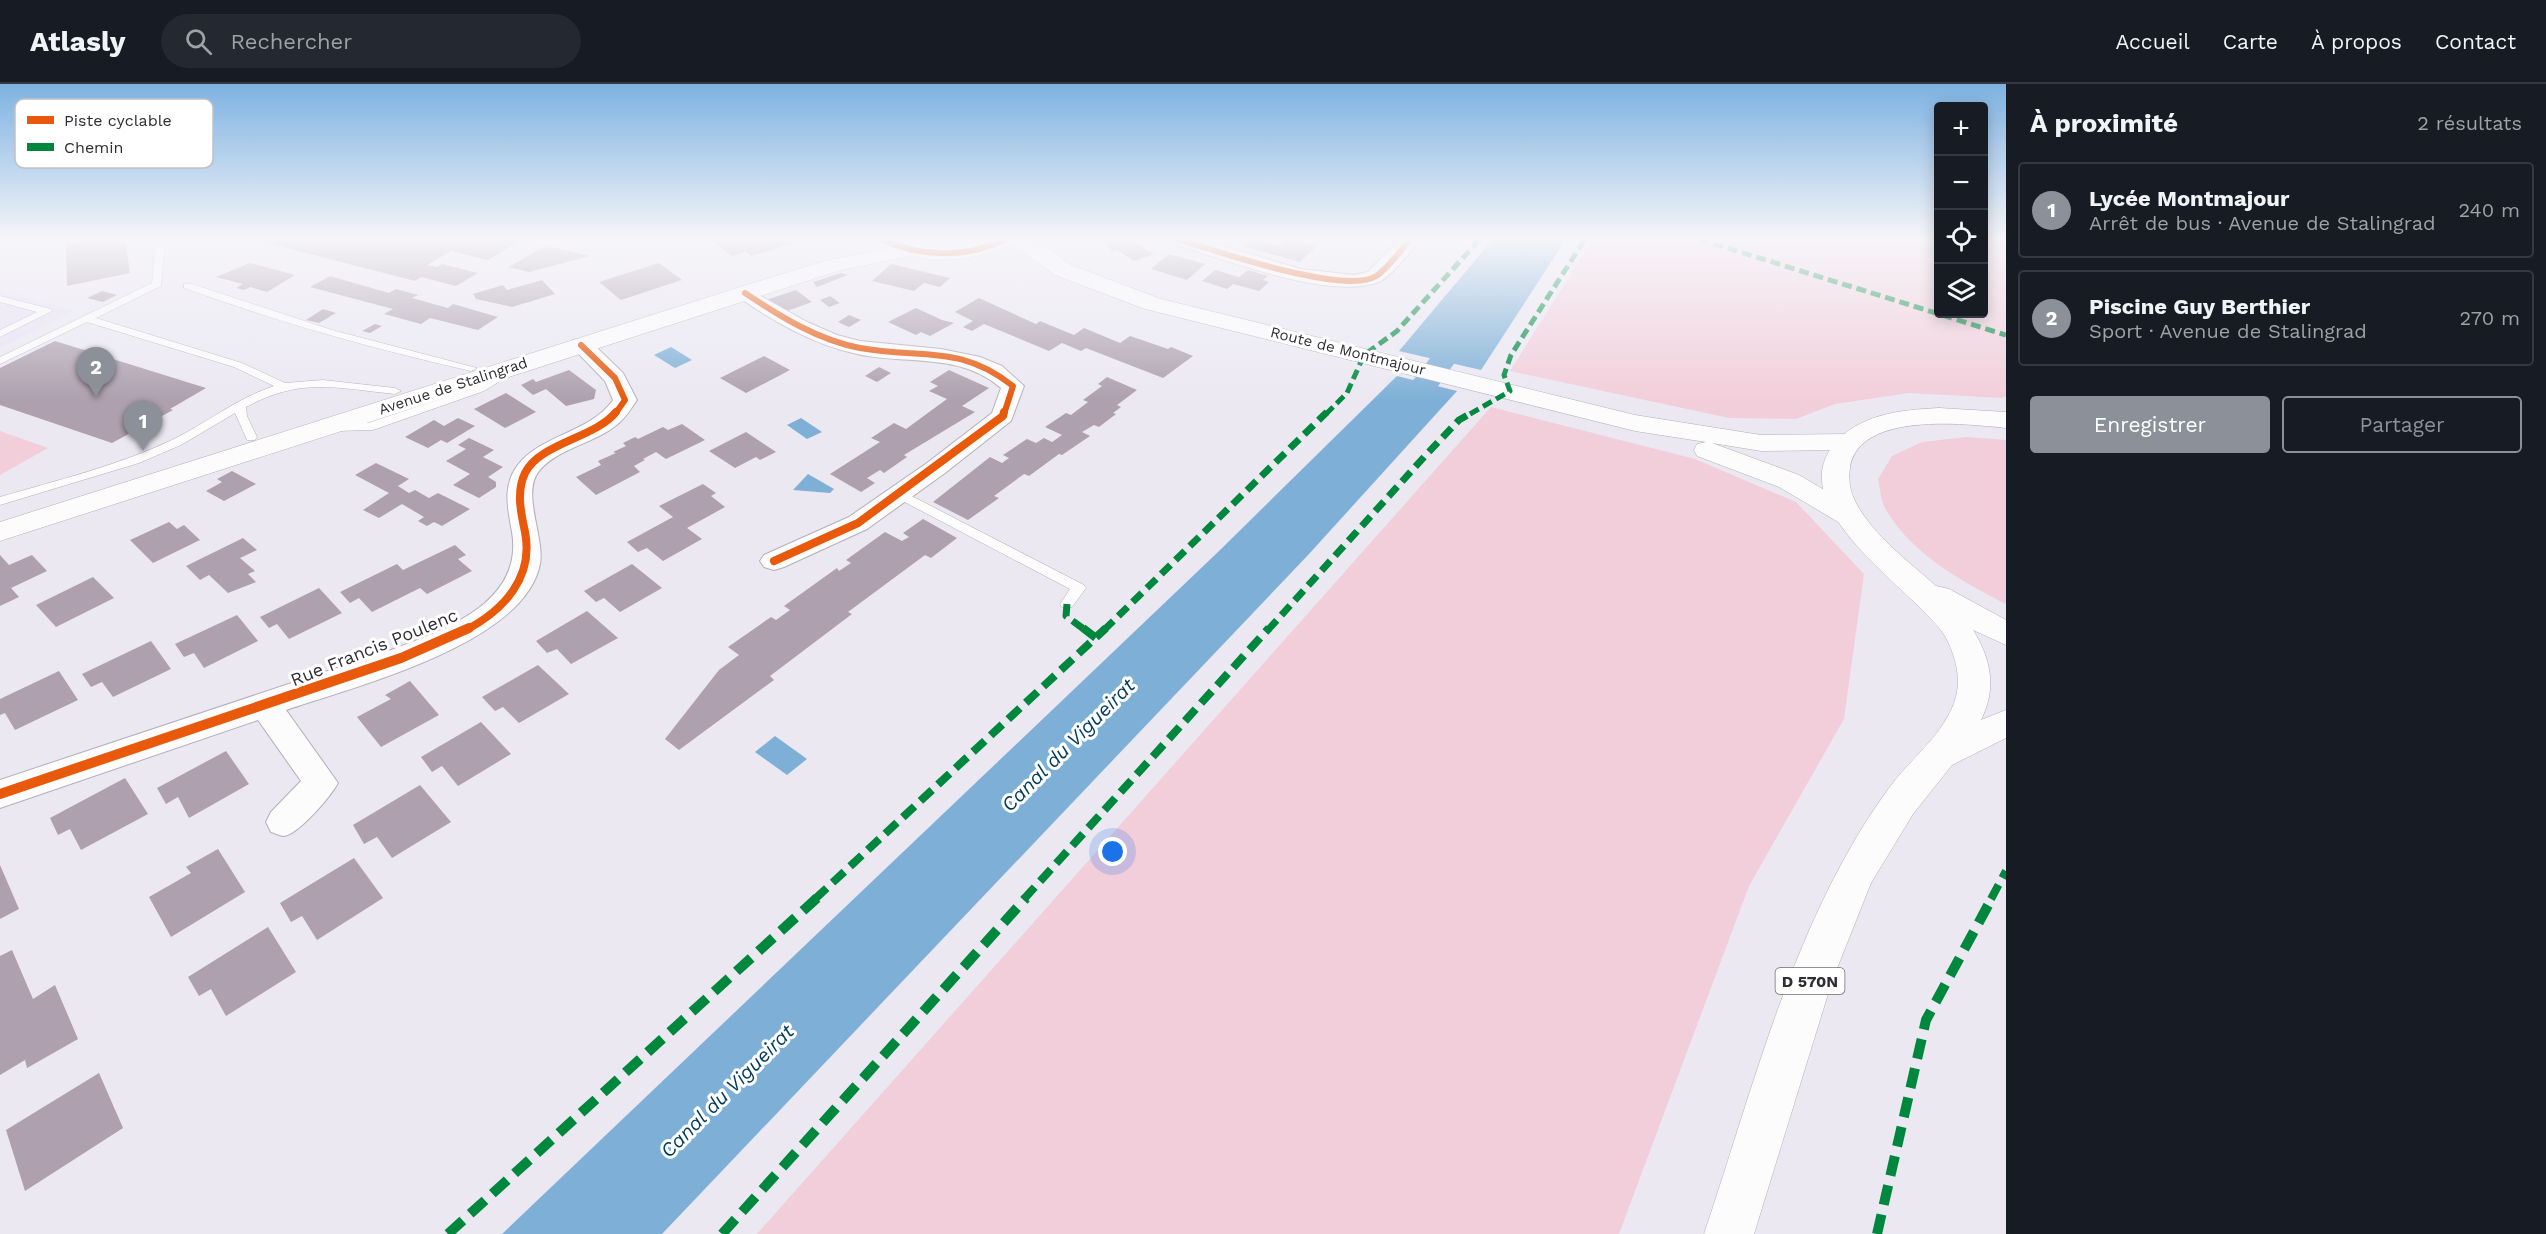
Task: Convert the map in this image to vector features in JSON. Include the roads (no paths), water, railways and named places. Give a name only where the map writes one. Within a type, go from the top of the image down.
[{"type":"main road","name":"Avenue de Stalingrad","points":[[0,532],[581,345],[649,318],[724,293]]},
{"type":"main road","name":"Route de Montmajour","points":[[1123,293],[1153,304],[1635,423],[1761,443],[1848,442]]},
{"type":"main road","name":"Avenue de Stalingrad","points":[[0,516],[608,324],[649,318]]},
{"type":"main road","points":[[536,347],[552,350],[566,345],[581,345],[586,339],[604,333],[608,324]]},
{"type":"main road","points":[[2006,420],[1932,416],[1897,420],[1873,427],[1848,442],[1837,460],[1835,482],[1843,506],[1863,535],[1909,577],[1965,613],[2006,634]]},
{"type":"main road","name":"Route de Montmajour","points":[[1635,423],[1789,481],[1850,517]]},
{"type":"main road","points":[[251,437],[268,439],[317,424],[333,425]]},
{"type":"main road","points":[[0,525],[44,511],[59,513],[69,503],[139,480],[157,466]]},
{"type":"main road","name":"D 570N","points":[[1729,1234],[1806,990],[1842,901],[1871,847],[1911,789],[1942,754],[1971,704],[1975,682],[1968,651],[1952,622],[1909,577]]},
{"type":"main road","name":"D 570N","points":[[1942,754],[2006,723]]},
{"type":"street","points":[[741,293],[821,337],[859,348],[907,355],[947,356],[988,367],[1013,386],[1003,416],[900,494],[858,523],[774,561]]},
{"type":"street","name":"Rue Francis Poulenc","points":[[0,794],[266,707],[458,635],[505,602],[523,578],[529,550],[518,496],[525,471],[566,442],[611,418],[625,400],[615,378],[581,345]]},
{"type":"street","points":[[266,707],[321,783],[283,822]]},
{"type":"lane","points":[[0,361],[140,293]]},
{"type":"lane","points":[[206,293],[237,304],[405,353],[471,368]]},
{"type":"lane","points":[[0,299],[47,311],[0,334]]},
{"type":"lane","points":[[100,322],[122,311],[111,308]]},
{"type":"lane","points":[[88,319],[238,365],[283,386]]},
{"type":"lane","points":[[0,501],[148,455],[192,434],[240,405],[283,386],[312,384],[395,392]]},
{"type":"lane","points":[[240,405],[241,416],[251,437]]},
{"type":"lane","points":[[900,494],[1079,588],[1067,604]]},
{"type":"water","points":[[1448,293],[1531,293],[1481,370],[1399,351]]},
{"type":"water","points":[[671,347],[692,360],[675,368],[654,355]]},
{"type":"water","points":[[1397,376],[1457,391],[1309,554],[662,1234],[502,1234],[1218,552]]},
{"type":"water","points":[[801,418],[822,432],[807,439],[787,425]]},
{"type":"water","points":[[808,474],[834,489],[830,493],[793,490]]},
{"type":"water","points":[[775,736],[807,759],[787,775],[755,752]]},
{"type":"waterway","name":"Canal du Vigueirat","points":[[1390,419],[1426,383],[1492,293]]},
{"type":"place","name":"Piscine Guy Berthier","points":[[96,397]]},
{"type":"place","name":"Lycée Montmajour","points":[[143,451]]}]
